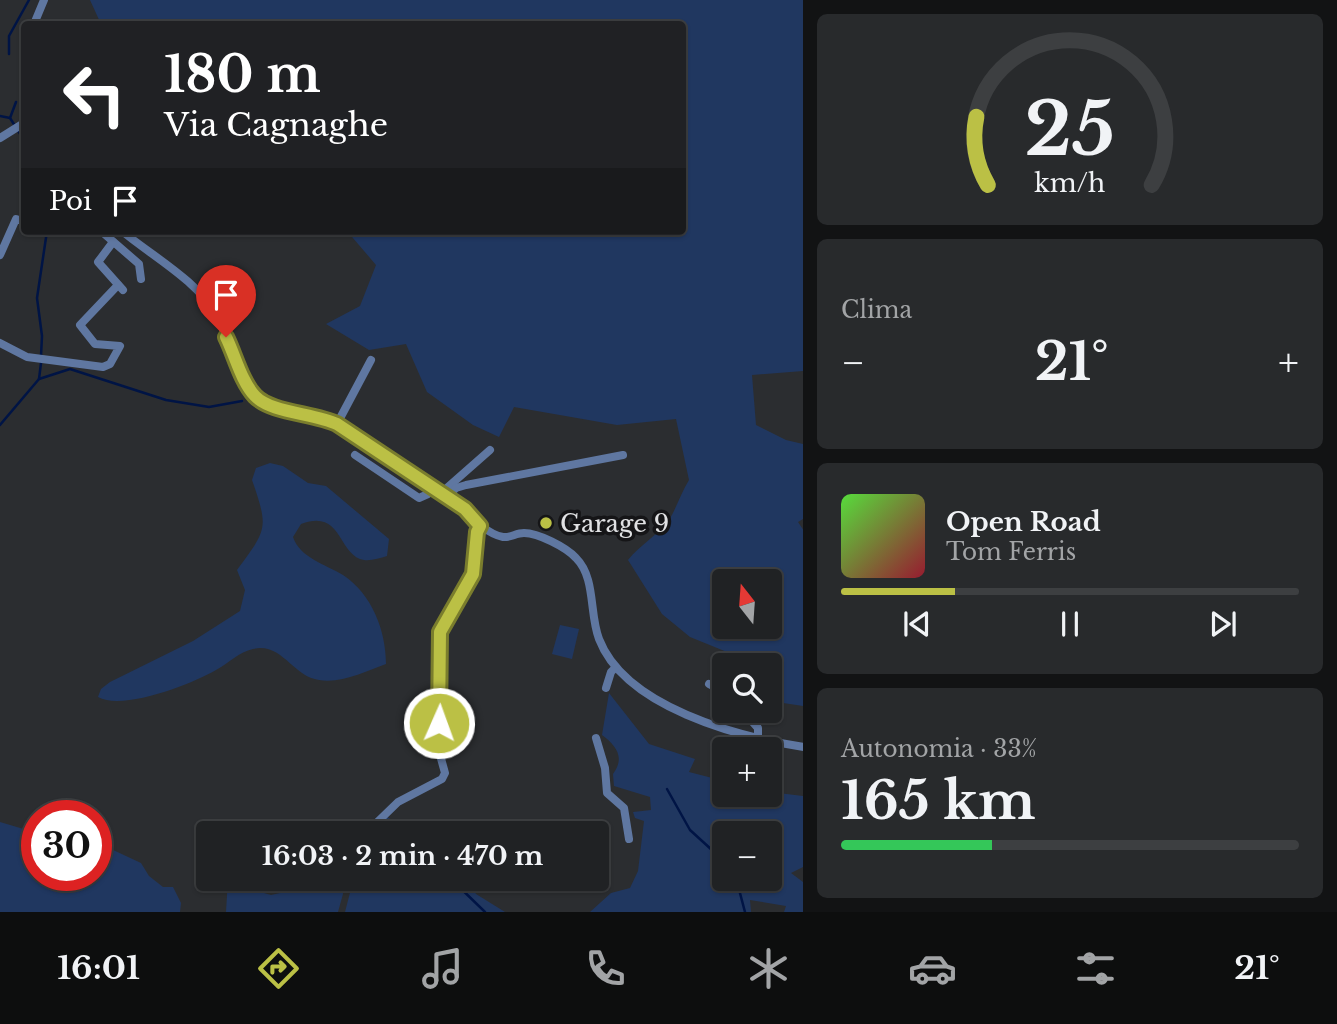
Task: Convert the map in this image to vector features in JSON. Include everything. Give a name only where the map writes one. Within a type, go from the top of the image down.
[{"type":"street","points":[[35,21],[44,0]]},
{"type":"street","points":[[3,135],[21,124]]},
{"type":"street","points":[[0,256],[16,219],[21,221]]},
{"type":"street","points":[[105,235],[139,264],[141,279]]},
{"type":"street","points":[[127,235],[205,299],[254,395],[265,404],[322,417],[337,424],[465,509],[480,526],[503,537],[530,534],[577,558],[587,577],[600,640],[617,667],[644,691],[671,707],[751,737]]},
{"type":"street","points":[[0,343],[30,358],[103,367],[110,364],[120,346],[95,344],[80,325],[120,287],[98,262],[113,243]]},
{"type":"street","points":[[337,424],[371,360]]},
{"type":"street","points":[[443,496],[490,450]]},
{"type":"street","points":[[355,455],[419,498],[428,494],[431,488]]},
{"type":"street","points":[[443,496],[466,485],[623,455]]},
{"type":"street","points":[[378,821],[398,802],[442,779],[444,773],[437,744],[440,632],[473,574],[477,532],[480,526]]},
{"type":"street","points":[[606,688],[611,671],[617,667]]},
{"type":"street","points":[[596,738],[605,768],[604,785],[607,793],[624,807],[629,839]]},
{"type":"street","points":[[782,743],[803,747]]},
{"type":"shaded area","points":[[90,0],[803,0],[803,371],[752,375],[756,425],[786,440],[803,444],[803,519],[798,522],[803,530],[803,706],[782,703],[782,653],[729,653],[690,637],[662,614],[628,560],[669,520],[689,480],[676,419],[617,425],[514,407],[499,437],[473,425],[427,392],[406,344],[369,350],[326,324],[360,306],[376,265],[350,235],[686,235],[686,21],[100,21]]},
{"type":"shaded area","points":[[270,463],[283,466],[308,483],[326,486],[389,539],[387,556],[364,560],[355,556],[325,522],[301,524],[293,537],[307,555],[343,575],[362,592],[380,626],[386,664],[345,679],[327,681],[310,678],[272,650],[253,649],[205,676],[157,694],[124,701],[98,697],[101,689],[110,682],[193,641],[240,611],[245,590],[237,570],[254,546],[263,519],[252,480],[256,468]]},
{"type":"shaded area","points":[[560,625],[579,629],[572,659],[552,654]]},
{"type":"shaded area","points":[[609,693],[649,744],[695,759],[689,772],[712,778],[712,807],[782,807],[782,793],[803,796],[803,867],[791,873],[803,882],[803,912],[784,912],[786,906],[750,900],[751,912],[590,912],[611,893],[630,888],[638,871],[644,821],[635,818],[633,812],[651,810],[650,797],[614,786],[613,774],[619,758],[612,743],[602,735]]},
{"type":"shaded area","points":[[0,822],[21,828],[21,891],[112,891],[112,849],[141,863],[149,876],[163,887],[173,887],[181,903],[180,912],[0,912]]},
{"type":"shaded area","points":[[227,891],[257,891],[271,895],[287,891],[343,891],[338,912],[226,912]]},
{"type":"shaded area","points":[[350,891],[474,891],[505,912],[345,912]]},
{"type":"waterway","points":[[9,54],[9,36],[29,0]]},
{"type":"waterway","points":[[16,102],[10,118],[21,135]]},
{"type":"waterway","points":[[0,116],[10,118]]},
{"type":"waterway","points":[[41,356],[42,336],[37,298],[46,235]]},
{"type":"waterway","points":[[0,425],[39,379],[41,363]]},
{"type":"waterway","points":[[39,379],[70,369],[166,400],[209,407],[242,401]]},
{"type":"waterway","points":[[667,789],[690,830],[712,850]]},
{"type":"waterway","points":[[463,891],[485,912]]},
{"type":"waterway","points":[[739,891],[745,912]]},
{"type":"place","name":"Garage 9","points":[[546,523]]},
{"type":"route","points":[[226,337],[246,382],[254,395],[265,404],[322,417],[337,424],[446,499],[465,509],[480,526],[477,532],[477,557],[473,574],[440,632],[439,723]]}]
